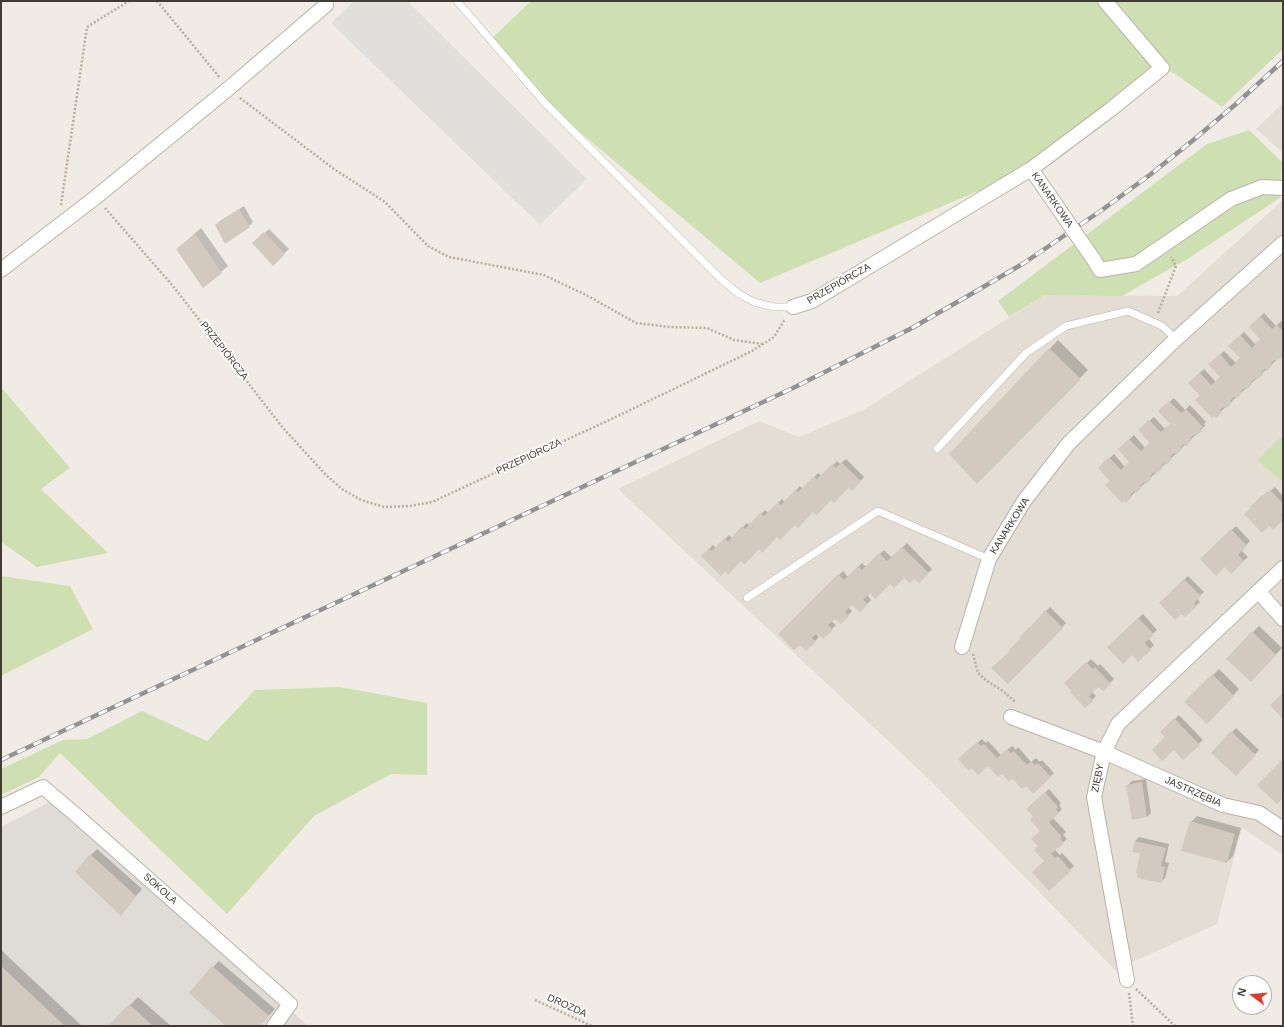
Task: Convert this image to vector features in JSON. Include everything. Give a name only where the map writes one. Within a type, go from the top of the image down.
[{"type":"street","name":"KANARKOWA","points":[[1105,1],[1162,68],[1110,110],[1031,169],[1100,270],[1136,264],[1230,199],[1262,188],[1283,188]]},
{"type":"street","points":[[1,270],[96,197],[228,89],[326,5]]},
{"type":"street","name":"PRZEPIÓRCZA","points":[[793,307],[812,301],[1031,169]]},
{"type":"street","name":"KANARKOWA","points":[[963,644],[989,559],[1024,501],[1069,443],[1176,339],[1283,243]]},
{"type":"street","name":"ZIĘBY","points":[[1127,980],[1094,797],[1104,752],[1118,724],[1283,568]]},
{"type":"street","points":[[1258,591],[1283,619]]},
{"type":"street","name":"JASTRZĘBIA","points":[[1015,719],[1104,752],[1223,806],[1259,813],[1283,829]]},
{"type":"street","name":"SOKOLA","points":[[1,807],[43,788],[76,815],[290,1004],[274,1026]]},
{"type":"lane","points":[[457,1],[544,102],[723,281],[739,294],[754,302],[774,307],[793,307]]},
{"type":"lane","points":[[937,449],[1026,353],[1066,326],[1128,312],[1162,326],[1176,339]]},
{"type":"lane","points":[[747,598],[878,511],[989,559]]},
{"type":"path","points":[[58,226],[87,27],[129,1]]},
{"type":"path","points":[[157,1],[228,89],[334,169],[385,202],[428,246],[449,257],[544,275],[586,295],[636,323],[670,327],[707,328],[734,340],[763,344]]},
{"type":"path","name":"PRZEPIÓRCZA","points":[[96,197],[173,286],[283,428],[326,475],[342,489],[361,500],[384,507],[410,506],[432,502],[752,352],[774,337],[793,307]]},
{"type":"path","points":[[1155,323],[1176,266],[1163,245]]},
{"type":"path","points":[[963,644],[972,650],[978,673],[987,682],[1003,691],[1014,701],[1015,719]]},
{"type":"path","points":[[1127,980],[1133,1026]]},
{"type":"path","points":[[1127,980],[1175,1026]]},
{"type":"path","name":"DROZDA","points":[[535,1000],[592,1026]]},
{"type":"shaded area","points":[[354,1],[407,1],[587,179],[540,225],[331,23]]},
{"type":"shaded area","points":[[1283,103],[1283,153],[1256,129]]},
{"type":"shaded area","points":[[1283,200],[1283,855],[1242,828],[1217,924],[1115,970],[931,781],[618,489],[759,421],[799,437],[865,409],[1045,295],[1177,296]]},
{"type":"shaded area","points":[[59,797],[308,1026],[1,1026],[1,827]]},
{"type":"green space","points":[[531,1],[1283,1],[1283,49],[1222,107],[1175,74],[1162,68],[1031,169],[760,283],[544,102],[490,40]]},
{"type":"green space","points":[[1249,130],[1282,162],[1280,198],[1189,258],[1122,296],[1045,295],[1009,317],[998,301],[1207,144]]},
{"type":"green space","points":[[1,387],[70,468],[41,489],[108,553],[37,567],[1,542]]},
{"type":"green space","points":[[1280,438],[1283,440],[1283,482],[1257,460]]},
{"type":"green space","points":[[1,576],[70,586],[93,629],[1,676]]},
{"type":"green space","points":[[340,687],[427,703],[427,775],[391,774],[314,816],[227,914],[60,753],[39,777],[1,795],[1,769],[63,740],[87,739],[142,711],[207,741],[255,690]]},
{"type":"building","points":[[239,209],[250,227],[225,244],[215,225]]},
{"type":"building","points":[[264,232],[285,254],[273,266],[252,243]]},
{"type":"building","points":[[195,234],[222,273],[203,288],[176,249]]},
{"type":"building","points":[[1260,316],[1272,329],[1277,325],[1283,331],[1283,352],[1281,354],[1283,356],[1277,361],[1273,361],[1271,363],[1273,365],[1267,371],[1265,369],[1261,373],[1263,375],[1256,380],[1255,378],[1246,390],[1244,388],[1240,392],[1242,393],[1236,399],[1234,397],[1230,401],[1232,403],[1226,408],[1224,407],[1220,410],[1222,412],[1216,418],[1214,416],[1212,418],[1195,400],[1200,396],[1188,383],[1200,373],[1211,385],[1216,381],[1220,377],[1208,364],[1220,354],[1231,367],[1240,358],[1228,346],[1240,335],[1252,348],[1260,339],[1249,327]]},
{"type":"building","points":[[1049,348],[1081,379],[977,484],[949,454]]},
{"type":"building","points":[[1169,401],[1181,413],[1186,409],[1203,427],[1200,429],[1202,431],[1196,436],[1194,435],[1190,438],[1192,440],[1186,446],[1184,444],[1180,448],[1182,449],[1176,455],[1174,453],[1170,457],[1172,459],[1166,465],[1164,463],[1160,467],[1162,469],[1156,474],[1154,472],[1150,476],[1152,478],[1146,484],[1144,482],[1140,486],[1142,487],[1136,493],[1134,491],[1130,495],[1132,497],[1126,503],[1124,501],[1122,503],[1105,485],[1110,481],[1098,468],[1109,457],[1121,470],[1129,462],[1118,449],[1129,439],[1141,451],[1150,443],[1138,430],[1149,420],[1161,432],[1170,424],[1158,411]]},
{"type":"building","points":[[841,462],[861,481],[852,491],[849,487],[834,503],[831,500],[816,516],[813,512],[798,528],[795,525],[780,540],[777,537],[762,553],[759,549],[744,565],[741,561],[728,575],[725,571],[721,576],[701,556],[709,548],[712,551],[724,538],[728,542],[742,526],[745,529],[760,513],[764,516],[778,502],[781,505],[796,489],[798,492],[814,476],[817,479],[832,464],[836,468]]},
{"type":"building","points":[[1270,490],[1283,503],[1283,513],[1281,515],[1283,520],[1273,530],[1269,526],[1262,533],[1244,514],[1262,495],[1263,496]]},
{"type":"building","points":[[1231,529],[1247,546],[1238,555],[1244,561],[1231,574],[1225,567],[1216,576],[1200,559]]},
{"type":"building","points":[[902,547],[929,573],[919,583],[914,579],[910,583],[904,578],[894,588],[890,584],[875,599],[870,593],[863,600],[868,604],[860,613],[852,605],[845,612],[849,616],[841,624],[835,619],[828,625],[833,630],[823,639],[817,633],[812,638],[816,642],[806,651],[800,645],[794,650],[778,634],[838,574],[844,580],[858,566],[862,570],[879,553],[887,561]]},
{"type":"building","points":[[1184,579],[1201,596],[1194,603],[1197,606],[1185,617],[1182,614],[1175,620],[1159,603]]},
{"type":"building","points":[[1045,610],[1063,628],[1008,684],[991,668],[1010,651],[1009,650],[1020,639],[1019,638],[1029,627],[1030,628]]},
{"type":"building","points":[[1138,618],[1154,634],[1145,643],[1151,650],[1138,662],[1132,655],[1123,664],[1107,647]]},
{"type":"building","points":[[1252,631],[1276,655],[1251,682],[1226,659]]},
{"type":"building","points":[[1086,662],[1093,669],[1095,667],[1111,684],[1103,691],[1098,687],[1089,696],[1093,701],[1085,708],[1064,683]]},
{"type":"building","points":[[1212,674],[1234,696],[1207,724],[1184,702]]},
{"type":"building","points":[[1283,693],[1283,719],[1270,705]]},
{"type":"building","points":[[1174,718],[1200,745],[1183,760],[1174,750],[1162,761],[1152,750],[1165,737],[1160,732]]},
{"type":"building","points":[[1231,731],[1256,755],[1236,776],[1211,753]]},
{"type":"building","points":[[977,742],[981,746],[984,744],[997,758],[1007,749],[1011,753],[1014,751],[1027,765],[1031,761],[1035,765],[1038,763],[1051,777],[1033,794],[1026,786],[1022,789],[1012,778],[1009,782],[1002,774],[998,777],[988,766],[978,775],[972,768],[969,771],[958,759]]},
{"type":"building","points":[[1282,760],[1283,798],[1277,804],[1257,785]]},
{"type":"building","points":[[1142,782],[1147,817],[1132,820],[1126,785]]},
{"type":"building","points":[[1045,792],[1058,807],[1056,810],[1059,813],[1049,822],[1062,837],[1060,839],[1064,843],[1051,854],[1055,858],[1058,856],[1071,871],[1049,891],[1032,872],[1044,861],[1034,850],[1038,846],[1031,839],[1040,831],[1030,820],[1033,816],[1026,809]]},
{"type":"building","points":[[1190,821],[1235,834],[1227,863],[1181,851]]},
{"type":"building","points":[[1135,841],[1166,848],[1161,866],[1165,867],[1162,883],[1137,878],[1138,874],[1136,873],[1140,853],[1132,852]]},
{"type":"building","points":[[90,854],[136,896],[121,916],[75,872]]},
{"type":"building","points":[[1,966],[65,1026],[1,1026]]},
{"type":"building","points":[[212,966],[269,1016],[260,1026],[226,1026],[189,993]]},
{"type":"building","points":[[129,1004],[153,1026],[110,1026],[109,1025]]},
{"type":"railway","points":[[1,760],[793,388],[912,328],[1024,263],[1102,210],[1191,142],[1236,104],[1283,61]]}]
